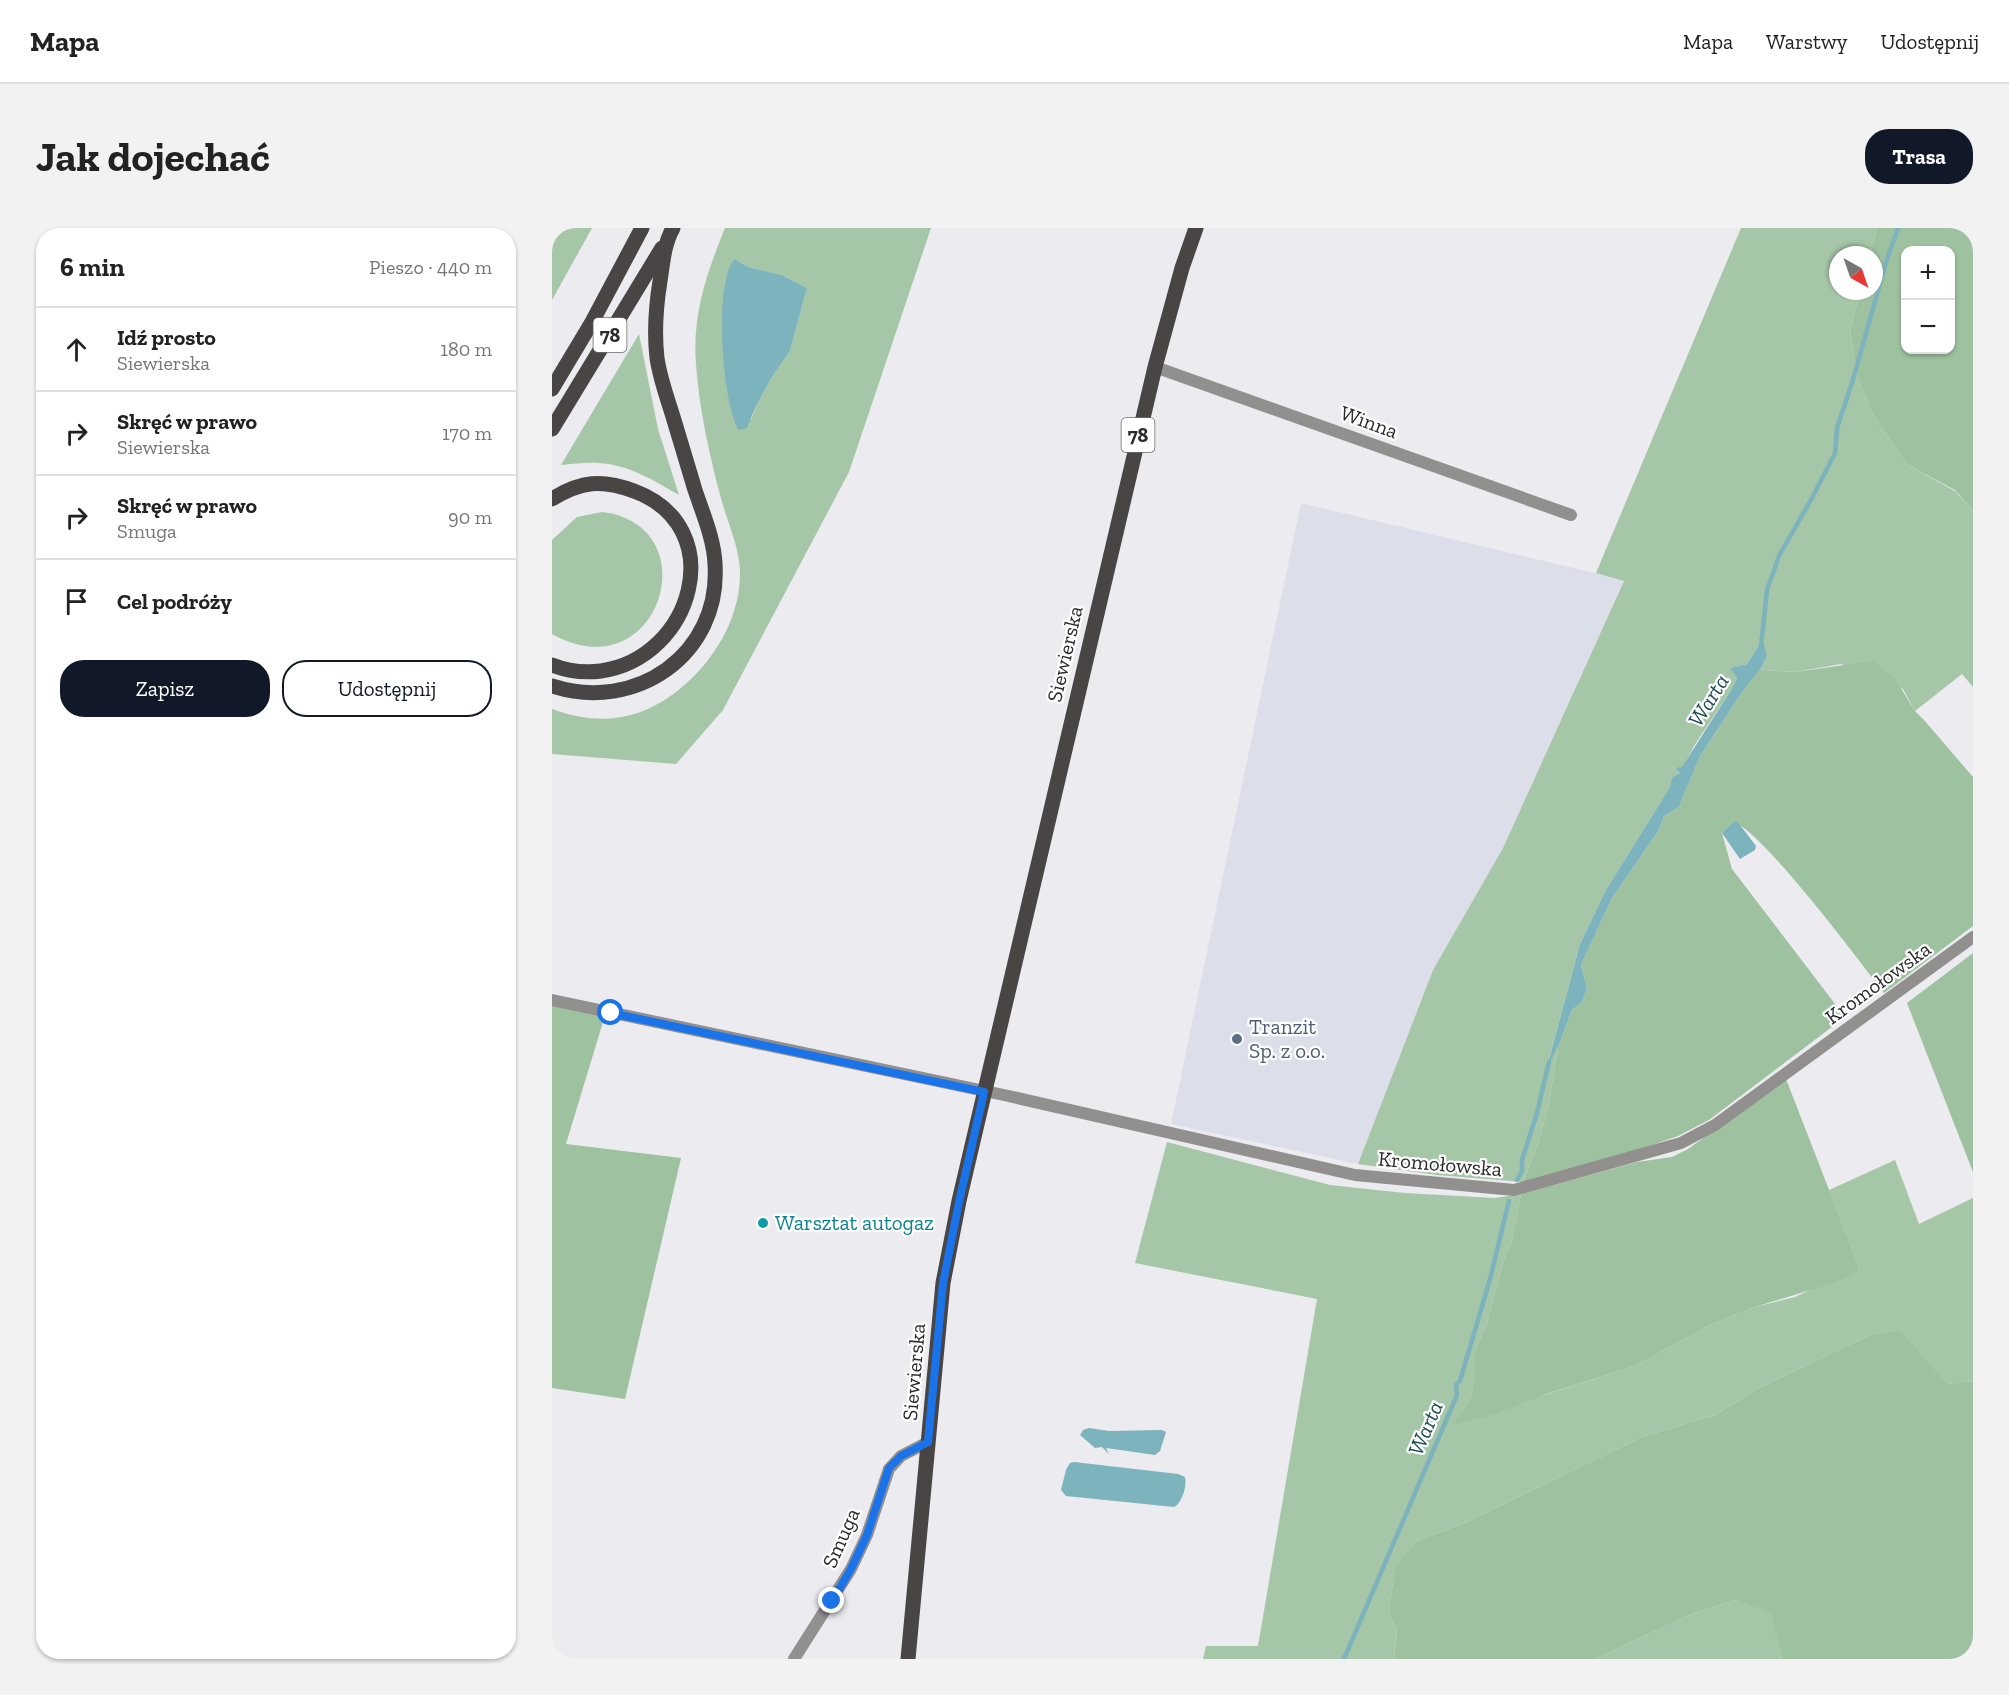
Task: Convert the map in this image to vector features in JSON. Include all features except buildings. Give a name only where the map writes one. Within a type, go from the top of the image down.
[{"type":"main road","name":"78","points":[[552,389],[592,322],[642,228]]},
{"type":"main road","name":"Siewierska","points":[[908,1659],[943,1283],[959,1202],[1155,367],[1182,268],[1196,228]]},
{"type":"main road","name":"78","points":[[552,429],[670,234]]},
{"type":"main road","points":[[552,686],[585,694],[603,693],[623,691],[658,676],[687,652],[707,619],[712,601],[716,582],[713,544],[657,360],[655,324],[670,234]]},
{"type":"main road","points":[[552,499],[566,491],[596,482],[621,486],[644,495],[663,508],[675,520],[684,535],[691,566],[686,601],[679,617],[669,632],[644,656],[611,670],[594,672],[576,671],[552,665]]},
{"type":"street","name":"Winna","points":[[1155,367],[1571,515]]},
{"type":"street","name":"Kromołowska","points":[[984,1092],[1354,1176],[1514,1191],[1680,1143],[1715,1125],[1973,937]]},
{"type":"street","points":[[552,1000],[984,1092]]},
{"type":"street","name":"Smuga","points":[[794,1659],[851,1569],[867,1535],[889,1468],[901,1456],[928,1442]]},
{"type":"shaded area","points":[[1301,503],[1624,580],[1503,848],[1433,970],[1358,1164],[1171,1124]]},
{"type":"green space","points":[[552,228],[592,228],[552,300]]},
{"type":"green space","points":[[725,228],[931,228],[849,472],[723,710],[676,764],[552,754],[552,709],[599,719],[629,716],[658,704],[686,684],[699,671],[721,641],[735,608],[739,590],[739,564],[709,451],[702,416],[695,346],[702,294]],"holes":[[[735,259],[748,267],[782,275],[807,288],[790,351],[772,377],[751,420]]]},
{"type":"green space","points":[[1741,228],[1877,228],[1872,246],[1829,246],[1829,300],[1858,300],[1850,331],[1858,378],[1873,415],[1906,464],[1955,491],[1973,511],[1973,687],[1962,674],[1915,711],[1903,689],[1841,664],[1796,672],[1760,670],[1767,656],[1763,639],[1747,664],[1731,668],[1737,678],[1733,687],[1694,746],[1680,773],[1672,777],[1670,787],[1606,890],[1580,944],[1548,1063],[1558,1047],[1548,1108],[1538,1144],[1523,1182],[1437,1175],[1358,1164],[1433,970],[1503,848],[1624,581],[1596,573]]},
{"type":"green space","points":[[1877,228],[1973,228],[1973,511],[1955,490],[1906,464],[1873,415],[1858,378],[1850,331],[1858,300],[1883,300],[1883,246],[1872,246]]},
{"type":"green space","points":[[639,334],[658,429],[679,495],[640,474],[610,464],[561,465]]},
{"type":"green space","points":[[602,512],[636,523],[655,545],[662,572],[658,600],[644,625],[620,642],[589,647],[552,634],[552,540],[577,517]]},
{"type":"green space","points":[[1872,661],[1894,677],[1915,711],[1973,777],[1973,926],[1884,993],[1787,871],[1765,847],[1733,822],[1722,833],[1732,869],[1845,1017],[1709,1120],[1678,1136],[1632,1152],[1523,1182],[1538,1144],[1548,1108],[1558,1047],[1572,1010],[1582,1002],[1587,989],[1581,965],[1612,898],[1659,830],[1664,816],[1679,807],[1700,756],[1745,688],[1760,670],[1796,672]]},
{"type":"green space","points":[[1973,953],[1973,1172],[1907,1003]]},
{"type":"green space","points":[[552,1000],[606,1012],[566,1144],[681,1158],[625,1399],[552,1388]]},
{"type":"green space","points":[[1786,1079],[1859,1267],[1854,1274],[1712,1324],[1635,1366],[1546,1394],[1491,1415],[1452,1425],[1469,1403],[1473,1387],[1474,1354],[1487,1323],[1503,1263],[1512,1240],[1521,1194],[1637,1162],[1672,1157],[1688,1149]]},
{"type":"green space","points":[[1167,1142],[1330,1185],[1405,1193],[1495,1198],[1521,1194],[1512,1240],[1503,1263],[1487,1323],[1474,1354],[1473,1387],[1469,1404],[1453,1424],[1635,1366],[1712,1324],[1755,1307],[1795,1297],[1859,1267],[1829,1190],[1895,1160],[1919,1224],[1973,1198],[1973,1381],[1947,1384],[1868,1336],[1761,1387],[1715,1415],[1642,1437],[1469,1521],[1415,1542],[1395,1568],[1389,1612],[1397,1631],[1394,1659],[1203,1659],[1206,1646],[1258,1646],[1317,1299],[1135,1263]]},
{"type":"green space","points":[[1900,1331],[1947,1384],[1973,1381],[1973,1659],[1782,1659],[1770,1612],[1735,1600],[1691,1614],[1595,1659],[1394,1659],[1397,1631],[1389,1612],[1395,1567],[1415,1542],[1469,1521],[1642,1437],[1715,1415],[1761,1387],[1868,1336]]},
{"type":"green space","points":[[1735,1600],[1770,1611],[1782,1659],[1595,1659],[1691,1614]]},
{"type":"water","points":[[735,259],[748,267],[782,275],[807,288],[790,351],[772,377],[747,428],[739,430],[728,396],[722,343],[724,291],[728,272]]},
{"type":"water","points":[[1763,639],[1767,656],[1760,670],[1745,688],[1700,756],[1679,807],[1664,816],[1659,830],[1612,898],[1581,965],[1587,989],[1582,1002],[1572,1010],[1558,1047],[1547,1067],[1580,944],[1606,890],[1670,787],[1672,777],[1680,773],[1676,768],[1682,767],[1733,687],[1737,678],[1730,668],[1747,664]]},
{"type":"water","points":[[1737,821],[1756,846],[1755,850],[1740,859],[1722,833]]},
{"type":"water","points":[[1089,1428],[1109,1431],[1162,1430],[1166,1432],[1160,1451],[1155,1455],[1106,1448],[1109,1454],[1102,1447],[1095,1448],[1080,1435],[1083,1430]]},
{"type":"water","points":[[1070,1463],[1178,1474],[1185,1477],[1185,1489],[1182,1498],[1174,1507],[1066,1496],[1061,1490],[1066,1470]]},
{"type":"waterway","name":"Warta","points":[[1761,646],[1767,590],[1779,556],[1835,453],[1837,428],[1898,228]]},
{"type":"waterway","name":"Warta","points":[[1517,1180],[1522,1171],[1522,1160],[1537,1113],[1549,1062]]},
{"type":"waterway","name":"Warta","points":[[1344,1659],[1457,1395],[1456,1385],[1460,1381],[1490,1279],[1509,1201]]},
{"type":"place","name":"Tranzit Sp. z o.o.","points":[[1237,1039]]},
{"type":"place","name":"Warsztat autogaz","points":[[763,1223]]},
{"type":"route","points":[[611,1013],[984,1092],[943,1283],[928,1442],[901,1456],[889,1468],[867,1535],[832,1601]]}]
